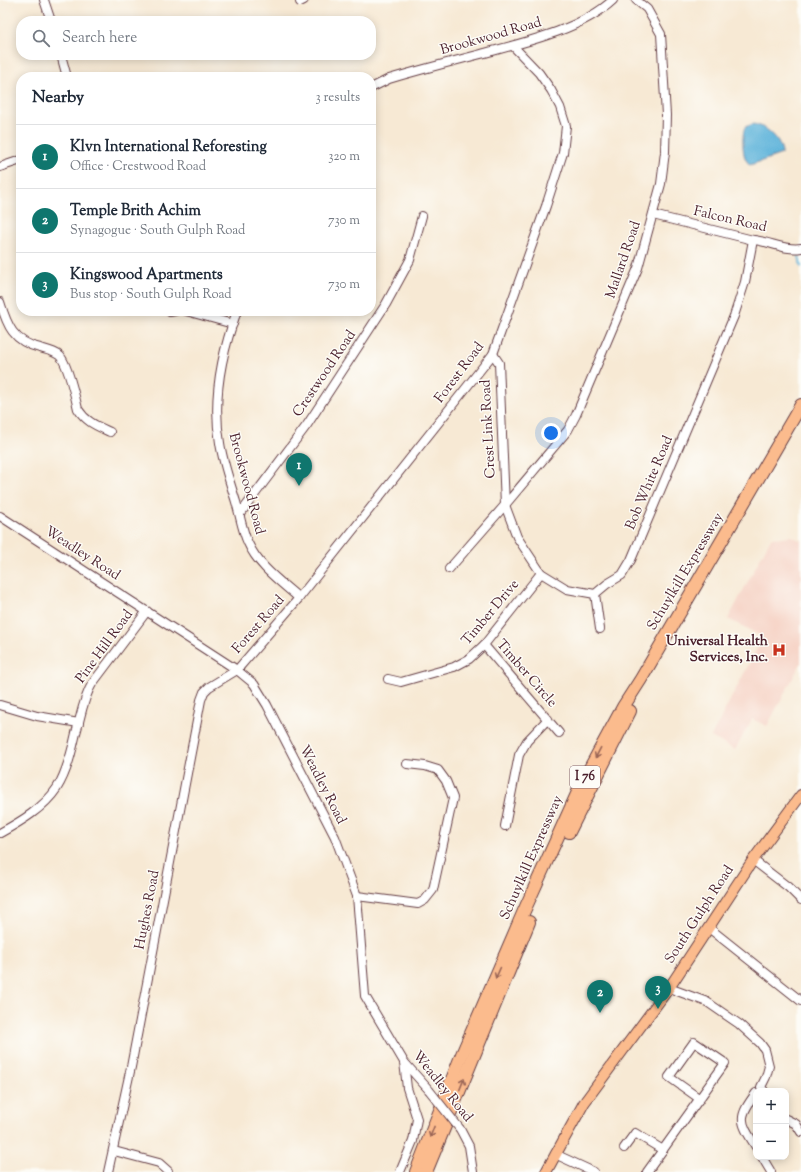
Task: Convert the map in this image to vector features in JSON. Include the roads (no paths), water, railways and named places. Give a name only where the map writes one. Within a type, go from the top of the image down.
[{"type":"highway","name":"Schuylkill Expressway","points":[[416,1172],[460,1059],[583,781],[623,707],[641,679],[801,405]]},
{"type":"highway","name":"Schuylkill Expressway","points":[[426,1172],[543,887],[587,794],[639,692],[801,417]]},
{"type":"main road","name":"South Gulph Road","points":[[546,1172],[584,1103],[669,988],[753,860],[801,795]]},
{"type":"street","points":[[44,0],[49,16]]},
{"type":"street","name":"Brookwood Road","points":[[376,86],[389,79],[513,46],[559,31],[586,19],[613,0]]},
{"type":"street","name":"Mallard Road","points":[[449,569],[568,430],[576,415],[638,268],[661,184],[665,152],[666,115],[661,34],[647,9],[636,0]]},
{"type":"street","name":"Forest Road","points":[[237,670],[300,598],[493,354],[546,206],[563,153],[566,126],[560,107],[551,90],[539,73],[513,46]]},
{"type":"street","points":[[62,60],[66,72]]},
{"type":"street","points":[[0,167],[16,162]]},
{"type":"street","name":"Crestwood Road","points":[[240,514],[307,425],[386,304],[410,260],[422,216]]},
{"type":"street","name":"Falcon Road","points":[[653,216],[789,248],[801,248]]},
{"type":"street","name":"Bob White Road","points":[[595,594],[607,584],[622,575],[631,560],[734,316],[744,282],[753,240]]},
{"type":"street","points":[[0,302],[9,327],[20,340],[27,344],[54,352],[59,356],[65,365],[78,409],[91,423],[110,432]]},
{"type":"street","points":[[204,316],[233,324]]},
{"type":"street","name":"Brookwood Road","points":[[235,316],[219,379],[217,415],[220,442],[248,543],[258,559],[272,575],[300,598]]},
{"type":"street","name":"Crest Link Road","points":[[493,354],[499,363],[505,505]]},
{"type":"street","points":[[505,505],[517,537],[541,573],[567,589],[595,594],[600,629]]},
{"type":"street","name":"Weadley Road","points":[[0,516],[237,670],[254,684],[267,705],[335,837],[357,896],[365,996],[404,1062],[429,1090],[460,1129],[469,1146],[473,1172]]},
{"type":"street","name":"Timber Drive","points":[[388,679],[401,682],[454,667],[469,659],[484,645],[541,573]]},
{"type":"street","name":"Pine Hill Road","points":[[0,833],[26,818],[57,788],[71,755],[86,695],[92,684],[147,611]]},
{"type":"street","name":"Timber Circle","points":[[484,645],[559,733]]},
{"type":"street","name":"Hughes Road","points":[[108,1172],[114,1151],[143,1011],[201,700],[204,692],[209,687],[237,670]]},
{"type":"street","points":[[0,705],[37,716],[79,723]]},
{"type":"street","name":"Timber Circle","points":[[505,826],[519,755],[527,741],[548,719]]},
{"type":"street","points":[[357,896],[418,904],[425,900],[433,890],[453,798],[446,781],[438,770],[425,766],[406,764]]},
{"type":"street","points":[[753,860],[788,887],[801,900]]},
{"type":"street","points":[[709,928],[801,1002]]},
{"type":"street","points":[[669,988],[707,1002],[739,1024],[760,1043],[765,1050],[769,1066],[761,1088]]},
{"type":"street","points":[[647,1172],[700,1099],[725,1063],[694,1042],[669,1077],[700,1099]]},
{"type":"street","points":[[400,1172],[413,1141],[417,1119],[407,1088],[404,1062]]},
{"type":"street","points":[[753,1099],[744,1110],[742,1121],[753,1142]]},
{"type":"street","points":[[789,1120],[796,1124],[801,1132]]},
{"type":"street","points":[[624,1148],[635,1133],[663,1150]]},
{"type":"street","points":[[114,1151],[159,1163],[168,1171]]},
{"type":"street","points":[[555,1154],[594,1172]]},
{"type":"street","points":[[764,1160],[771,1172]]},
{"type":"water","points":[[753,124],[758,125],[773,134],[777,139],[782,154],[750,165],[746,161],[743,148],[744,130],[745,127]]},
{"type":"waterway","points":[[799,256],[801,267]]},
{"type":"place","name":"Klvn International Reforesting","points":[[299,486]]},
{"type":"place","name":"Universal Health Services, Inc.","points":[[779,650]]},
{"type":"place","name":"Kingswood Apartments","points":[[658,1009]]},
{"type":"place","name":"Temple Brith Achim","points":[[600,1013]]}]
